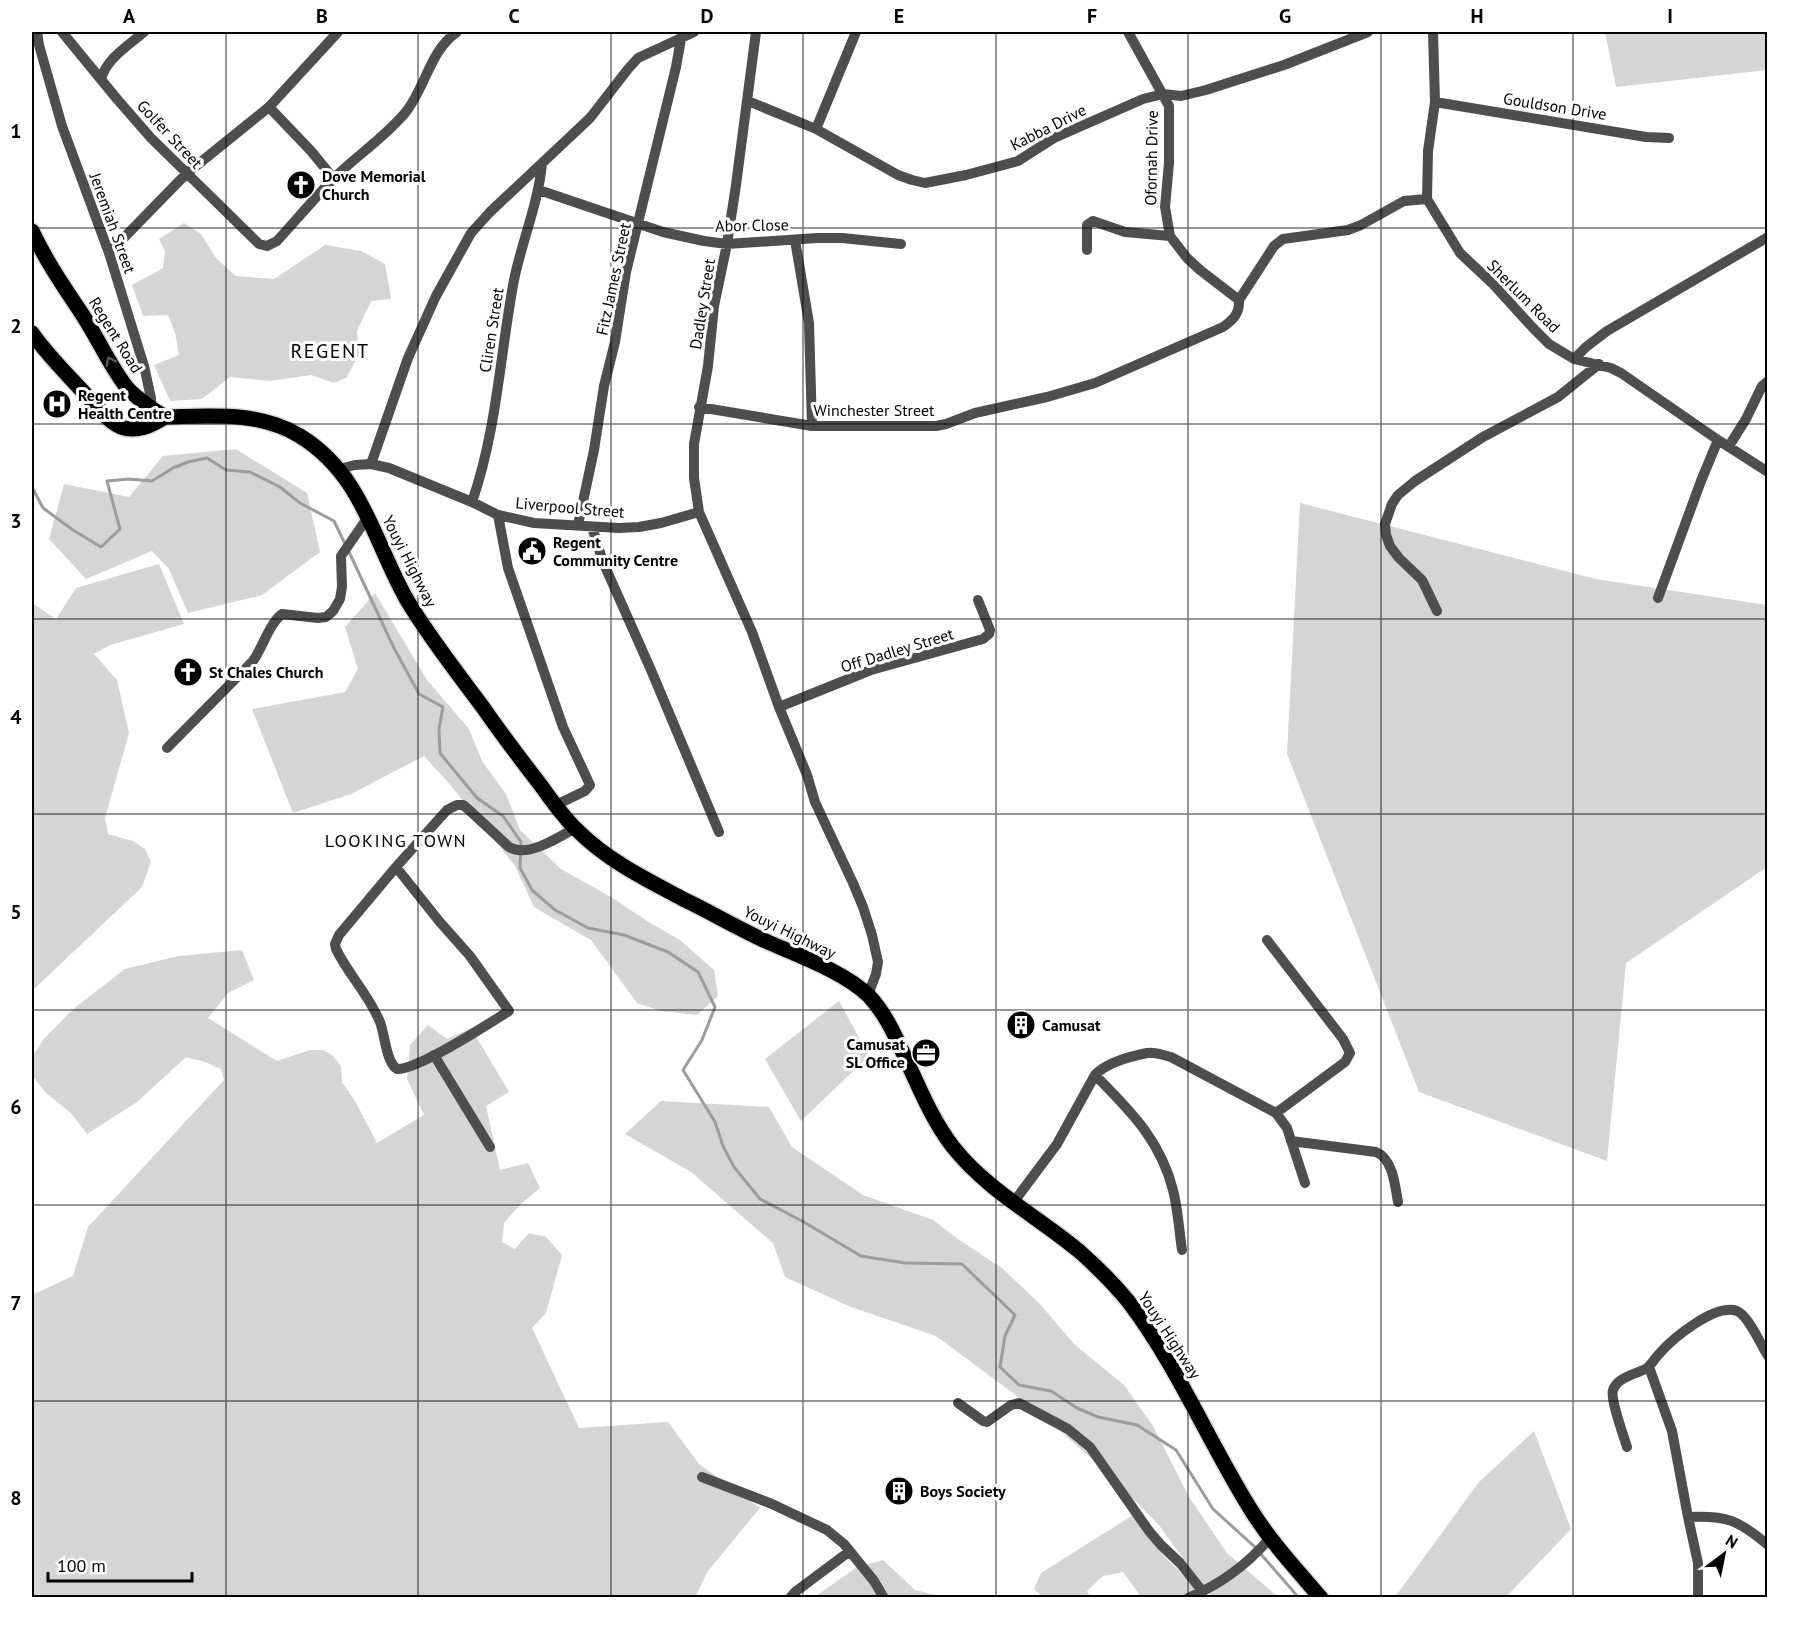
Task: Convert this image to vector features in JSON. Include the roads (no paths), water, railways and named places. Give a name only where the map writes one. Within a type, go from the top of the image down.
[{"type":"main road","name":"Regent Road","points":[[32,231],[48,264],[82,314],[116,372],[129,390],[165,417]]},
{"type":"main road","points":[[32,333],[48,355],[110,419],[123,428],[151,426],[165,417]]},
{"type":"main road","name":"Youyi Highway","points":[[165,417],[248,417],[286,429],[303,438],[339,469],[349,482],[368,517],[396,579],[422,624],[575,828],[593,845],[635,873],[758,937],[839,975],[868,995],[885,1017],[937,1124],[951,1145],[989,1185],[1081,1253],[1125,1298],[1165,1355],[1266,1543],[1321,1598]]},
{"type":"street","name":"Jeremiah Street","points":[[37,32],[62,126],[109,253],[148,383],[152,408],[151,426]]},
{"type":"street","name":"Golfer Street","points":[[62,32],[130,115],[186,174],[259,244],[267,246],[277,241],[334,179]]},
{"type":"street","points":[[101,79],[104,68],[109,62],[144,32]]},
{"type":"street","points":[[109,253],[186,174],[269,107],[338,32]]},
{"type":"street","points":[[269,107],[334,179],[404,113],[415,99],[436,56],[457,32]]},
{"type":"street","points":[[371,464],[408,358],[436,296],[471,233],[481,220],[590,118],[638,58],[694,32]]},
{"type":"street","name":"Dadley Street","points":[[756,32],[727,244],[714,306],[708,366],[699,407],[693,459],[699,512],[753,632],[815,802],[853,883],[872,935],[878,962],[868,995]]},
{"type":"street","points":[[816,129],[855,32]]},
{"type":"street","name":"Ofornah Drive","points":[[1128,32],[1163,94],[1170,113],[1165,207],[1170,236],[1187,258],[1239,300]]},
{"type":"street","name":"Kabba Drive","points":[[748,101],[816,129],[898,175],[926,183],[1018,161],[1054,138],[1126,106],[1163,94],[1181,96],[1206,90],[1284,65],[1368,32]]},
{"type":"street","points":[[1239,300],[1274,246],[1283,238],[1348,230],[1404,201],[1427,199],[1428,151],[1435,102],[1433,32]]},
{"type":"street","name":"Fitz James Street","points":[[578,525],[594,450],[604,386],[615,342],[626,272],[681,39]]},
{"type":"street","name":"Gouldson Drive","points":[[1435,102],[1646,137],[1669,138]]},
{"type":"street","name":"Cliren Street","points":[[472,502],[480,481],[492,431],[502,352],[517,267],[539,189],[542,164]]},
{"type":"street","name":"Abor Close","points":[[539,189],[682,237],[727,244],[842,238],[901,244]]},
{"type":"street","name":"Sherlum Road","points":[[1427,199],[1460,253],[1492,283],[1549,344],[1574,359],[1599,364],[1621,373],[1767,472]]},
{"type":"street","points":[[1087,250],[1087,225],[1093,221],[1125,232],[1170,236]]},
{"type":"street","points":[[1574,359],[1607,332],[1767,237]]},
{"type":"street","points":[[795,240],[809,323],[812,426]]},
{"type":"street","name":"Winchester Street","points":[[699,407],[812,426],[936,426],[975,413],[1047,398],[1095,383],[1223,327],[1236,316],[1239,300]]},
{"type":"street","points":[[1437,611],[1422,580],[1390,546],[1386,535],[1386,524],[1392,504],[1398,495],[1414,481],[1483,437],[1558,397],[1575,386],[1599,364]]},
{"type":"street","points":[[1729,447],[1762,386],[1767,381]]},
{"type":"street","points":[[1658,598],[1718,440]]},
{"type":"street","name":"Liverpool Street","points":[[339,469],[371,464],[389,468],[498,515],[534,523],[639,527],[699,512]]},
{"type":"street","points":[[498,515],[508,568],[563,727],[590,785],[585,791],[556,805]]},
{"type":"street","points":[[167,748],[254,661],[276,618],[282,614],[318,618],[326,617],[333,611],[342,587],[341,556],[368,517]]},
{"type":"street","points":[[592,527],[603,562],[651,670],[718,832]]},
{"type":"street","name":"Off Dadley Street","points":[[779,707],[872,670],[983,639],[990,634],[990,630],[978,600]]},
{"type":"street","points":[[396,867],[470,956],[508,1011],[434,1055],[406,1068],[397,1069],[390,1063],[380,1023],[372,1005],[339,955],[335,944],[339,935],[396,867],[442,815],[457,805],[468,808],[509,847],[517,851],[541,846],[575,828]]},
{"type":"street","points":[[1267,940],[1343,1039],[1350,1053],[1345,1062],[1276,1113]]},
{"type":"street","points":[[1013,1203],[1057,1144],[1101,1068],[1148,1053],[1159,1053],[1171,1057],[1276,1113],[1282,1119],[1305,1183]]},
{"type":"street","points":[[434,1055],[490,1148]]},
{"type":"street","points":[[1095,1075],[1139,1121],[1162,1157],[1174,1192],[1182,1250]]},
{"type":"street","points":[[1291,1141],[1376,1152],[1383,1155],[1388,1162],[1398,1202]]},
{"type":"street","points":[[1627,1447],[1612,1397],[1613,1389],[1621,1380],[1649,1367],[1660,1353],[1696,1323],[1729,1309],[1739,1312],[1747,1320],[1767,1356]]},
{"type":"street","points":[[1649,1367],[1672,1431],[1698,1563],[1698,1598]]},
{"type":"street","points":[[958,1403],[987,1422],[1011,1405],[1019,1403],[1079,1436],[1105,1467],[1149,1531],[1180,1563],[1203,1592]]},
{"type":"street","points":[[702,1477],[772,1504],[827,1530],[844,1544],[874,1581],[884,1598]]},
{"type":"street","points":[[1688,1517],[1709,1516],[1729,1519],[1741,1524],[1767,1545]]},
{"type":"street","points":[[1188,1598],[1213,1587],[1246,1562],[1266,1543]]},
{"type":"street","points":[[790,1598],[849,1551]]},
{"type":"waterway","points":[[32,487],[43,508],[101,547],[120,529],[107,481],[129,479],[152,481],[173,468],[207,458],[226,470],[250,472],[280,487],[300,503],[334,521],[346,546]]},
{"type":"waterway","points":[[349,552],[394,648],[419,694],[443,707],[439,729],[440,753],[477,798],[503,816],[521,842],[520,868],[532,890],[555,910],[588,928],[624,935],[668,952],[698,972],[715,1007],[702,1040],[683,1070],[715,1122],[723,1146],[734,1167],[760,1199],[861,1256],[905,1263],[962,1264],[1015,1315],[1005,1336],[1000,1367],[1019,1385],[1051,1391],[1077,1408],[1098,1417],[1137,1425],[1176,1450],[1213,1509],[1256,1548]]},
{"type":"waterway","points":[[1260,1553],[1299,1598]]},
{"type":"place","name":"Dove Memorial Church","points":[[301,185]]},
{"type":"place","name":"Regent Health Centre","points":[[57,404]]},
{"type":"place","name":"Regent Community Centre","points":[[532,551]]},
{"type":"place","name":"St Chales Church","points":[[188,672]]},
{"type":"place","name":"Camusat","points":[[1021,1025]]},
{"type":"place","name":"Camusat SL Office","points":[[926,1053]]},
{"type":"place","name":"Boys Society","points":[[899,1491]]},
{"type":"district","name":"REGENT","points":[[330,351]]},
{"type":"district","name":"LOOKING TOWN","points":[[396,841]]}]
